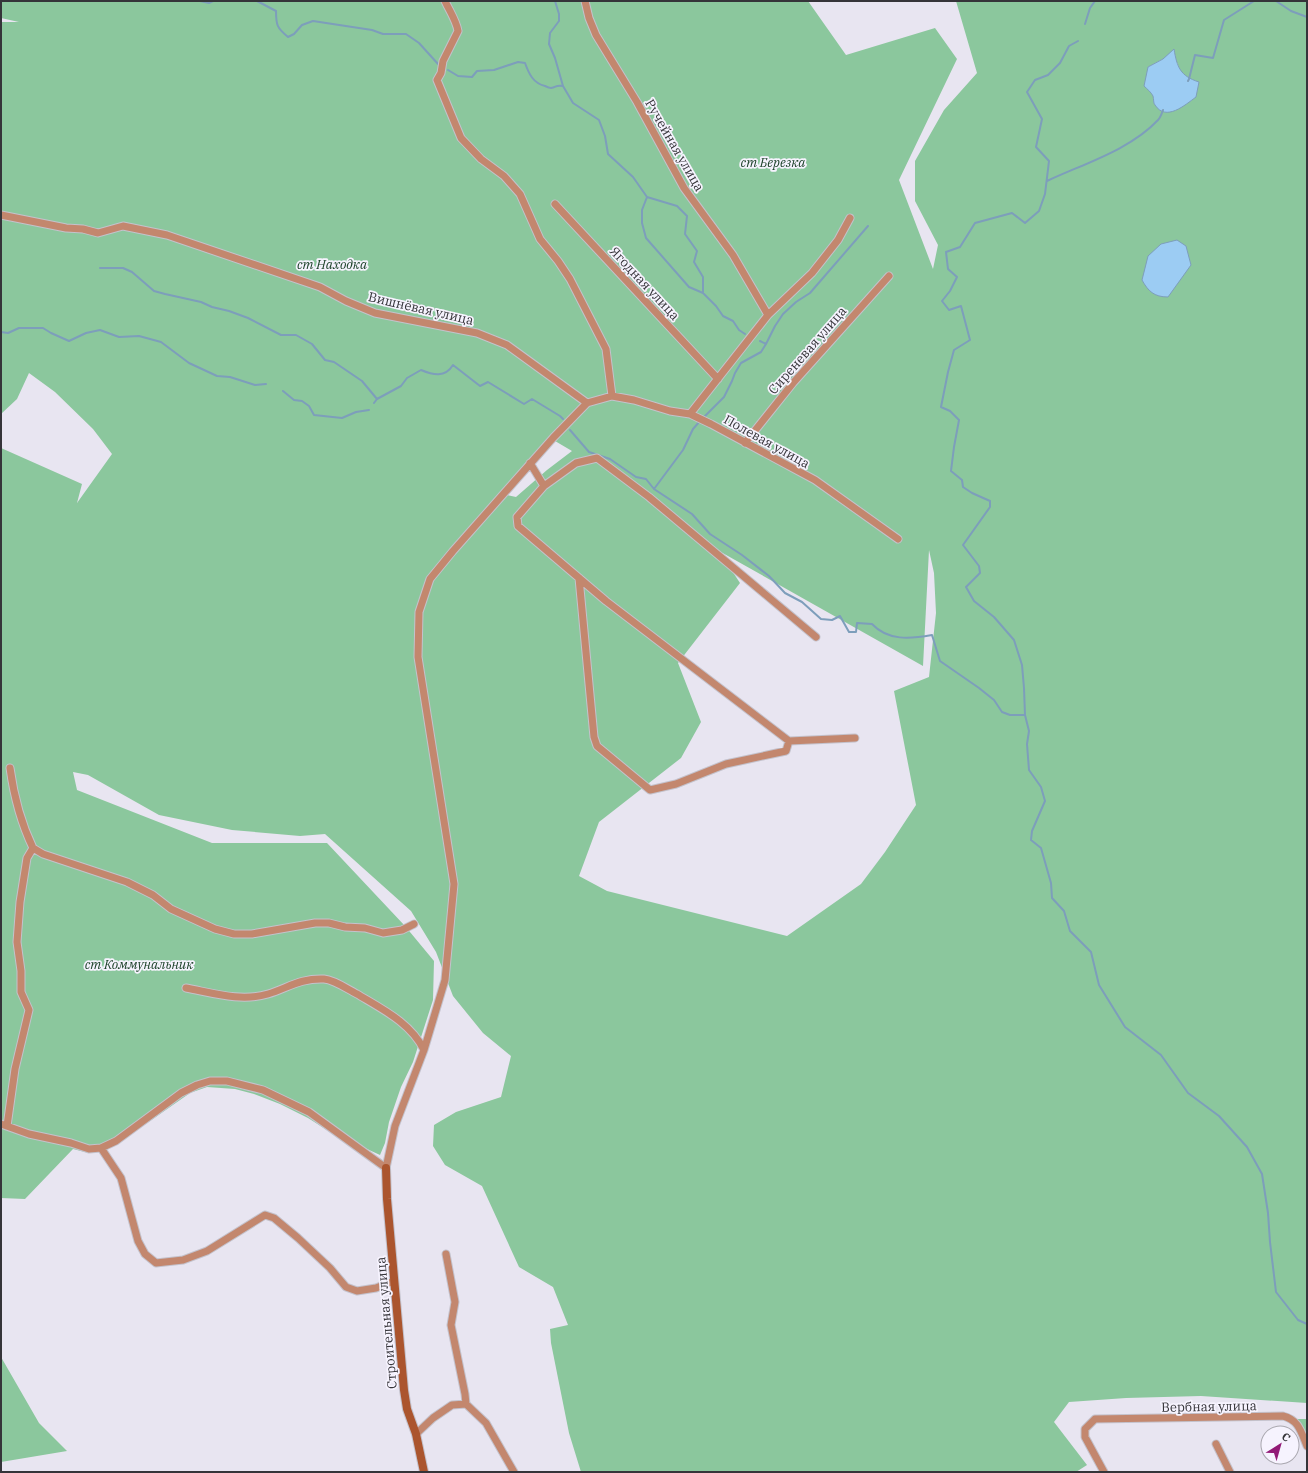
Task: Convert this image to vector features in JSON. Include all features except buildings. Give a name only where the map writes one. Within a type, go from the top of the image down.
[{"type":"street","points":[[33,848],[27,858],[20,902],[17,942],[21,971],[21,992],[29,1010],[4,1125],[29,1134],[71,1143],[89,1149],[101,1148],[116,1141],[181,1093],[197,1084],[210,1081],[227,1081],[263,1090],[309,1112],[386,1168],[395,1126],[424,1050],[446,980],[454,884],[418,657],[419,612],[430,579],[452,551],[530,463],[587,403],[612,396],[606,349],[570,279],[540,239],[520,194],[504,176],[481,159],[461,138],[437,80],[441,73],[443,61],[458,31],[456,20],[445,1]]},
{"type":"street","name":"Ручейная улица","points":[[585,1],[589,18],[596,35],[637,102],[684,188],[733,255],[768,315]]},
{"type":"street","name":"Ягодная улица","points":[[555,204],[718,379]]},
{"type":"street","name":"Вишнёвая улица","points":[[1,215],[66,228],[84,229],[98,233],[123,226],[167,235],[320,287],[346,301],[375,313],[476,333],[507,345],[587,403]]},
{"type":"street","points":[[693,415],[718,379],[768,315],[812,272],[838,240],[850,218]]},
{"type":"street","name":"Сиреневая улица","points":[[745,443],[793,383],[889,276]]},
{"type":"street","name":"Полевая улица","points":[[612,396],[634,400],[670,411],[693,415],[712,424],[815,480],[898,538]]},
{"type":"street","points":[[816,637],[649,497],[597,458],[576,463],[544,486],[517,517],[518,526],[606,601],[789,741],[855,738]]},
{"type":"street","points":[[530,463],[544,486]]},
{"type":"street","points":[[579,578],[594,737],[597,746],[650,790],[676,784],[726,764],[786,751],[789,741]]},
{"type":"street","points":[[10,768],[14,799],[24,830],[33,848],[43,854],[127,882],[153,895],[171,909],[215,929],[234,934],[252,934],[315,923],[329,923],[345,927],[365,928],[384,933],[402,930],[414,924]]},
{"type":"street","points":[[186,988],[232,996],[249,997],[268,994],[301,982],[326,979],[341,985],[392,1015],[419,1041],[424,1050]]},
{"type":"street","points":[[101,1148],[121,1178],[138,1241],[145,1254],[156,1263],[183,1260],[207,1251],[265,1215],[274,1218],[298,1238],[330,1268],[346,1287],[357,1291],[376,1288],[394,1281]]},
{"type":"street","name":"Строительная улица","points":[[386,1168],[387,1199],[404,1390],[407,1409],[416,1434],[424,1472]]},
{"type":"street","points":[[446,1254],[455,1302],[451,1325],[466,1404],[486,1423],[514,1472]]},
{"type":"street","points":[[416,1434],[433,1418],[452,1405],[466,1404]]},
{"type":"street","name":"Вербная улица","points":[[1104,1472],[1085,1437],[1085,1429],[1095,1419],[1282,1416],[1290,1418],[1296,1422],[1307,1446]]},
{"type":"street","points":[[1216,1444],[1230,1472]]},
{"type":"green space","points":[[1,1],[808,1],[846,55],[935,28],[957,59],[899,180],[933,269],[938,245],[915,201],[915,161],[944,110],[977,73],[956,1],[1307,1],[1307,1403],[1201,1396],[1126,1398],[1069,1402],[1054,1422],[1087,1465],[1076,1472],[581,1472],[569,1433],[551,1343],[550,1329],[568,1325],[553,1287],[519,1267],[482,1186],[445,1165],[433,1146],[434,1125],[456,1112],[501,1097],[511,1056],[483,1033],[453,996],[436,952],[411,911],[325,834],[300,836],[232,830],[159,815],[88,775],[73,772],[77,790],[212,843],[327,843],[405,926],[434,961],[433,1000],[413,1062],[401,1087],[389,1122],[385,1143],[380,1155],[330,1132],[308,1118],[280,1104],[254,1094],[235,1089],[207,1087],[190,1093],[105,1150],[89,1153],[73,1149],[25,1199],[1,1198],[1,448],[82,484],[77,503],[112,454],[93,429],[55,392],[29,373],[17,399],[1,414],[1,22],[19,22],[1,18]],"holes":[[[1163,59],[1177,63],[1181,72],[1189,79],[1155,105],[1148,67]],[[555,441],[572,451],[516,497],[507,495]],[[929,550],[934,573],[936,613],[929,677],[894,691],[916,805],[885,852],[861,884],[787,936],[607,891],[579,876],[599,822],[681,758],[701,722],[678,663],[740,583],[719,551],[923,666]]]},
{"type":"green space","points":[[1,1357],[39,1423],[67,1451],[1,1462]]},
{"type":"green space","points":[[1297,1419],[1307,1419],[1307,1439]]},
{"type":"water","points":[[1174,49],[1176,61],[1180,70],[1188,77],[1199,82],[1196,97],[1181,108],[1170,112],[1164,112],[1159,110],[1155,105],[1152,95],[1144,86],[1148,67],[1163,59]]},
{"type":"water","points":[[1177,240],[1186,246],[1191,265],[1168,297],[1155,295],[1149,290],[1142,280],[1148,256],[1161,244]]},
{"type":"waterway","points":[[200,1],[209,3],[213,1]]},
{"type":"waterway","points":[[257,1],[276,11],[278,26],[288,37],[294,34],[302,25],[313,21],[372,30],[383,34],[406,34],[419,43],[438,64]]},
{"type":"waterway","points":[[555,1],[559,14],[559,21],[550,33],[549,44],[555,58],[563,86]]},
{"type":"waterway","points":[[1085,24],[1090,8],[1095,1]]},
{"type":"waterway","points":[[1188,81],[1195,55],[1213,58],[1224,20],[1254,1]]},
{"type":"waterway","points":[[1276,1],[1291,11],[1307,17]]},
{"type":"waterway","points":[[1078,41],[1069,46],[1060,63],[1048,75],[1035,80],[1027,92],[1042,119],[1036,147],[1049,161],[1045,194],[1039,211],[1025,223],[1012,213],[975,223],[960,247],[946,252],[948,269],[957,277],[950,291],[942,301],[949,310],[961,306],[970,340],[954,350],[941,407],[950,411],[959,420],[951,471],[962,480],[963,487],[990,501],[990,507],[963,545],[979,566],[980,573],[966,587],[974,601],[994,617],[1014,640],[1022,665],[1025,715],[1029,731],[1027,744],[1029,770],[1041,787],[1045,801],[1032,831],[1031,840],[1041,848],[1051,883],[1052,898],[1064,911],[1070,931],[1091,952],[1099,985],[1125,1027],[1161,1055],[1188,1093],[1219,1116],[1247,1147],[1262,1174],[1268,1213],[1276,1292],[1298,1320],[1307,1324]]},
{"type":"waterway","points":[[448,70],[458,76],[472,77],[477,71],[494,70],[518,62],[525,63],[532,78],[537,83],[550,88],[563,86],[573,103],[599,120],[605,136],[608,154],[633,177],[647,197],[677,206],[687,216],[685,234],[697,251],[694,262],[703,277],[703,293],[716,306],[723,316],[733,321],[739,330],[745,334]]},
{"type":"waterway","points":[[1047,181],[1106,155],[1134,140],[1147,131],[1158,120],[1163,110]]},
{"type":"waterway","points":[[647,197],[642,210],[642,223],[646,238],[689,287],[703,293]]},
{"type":"waterway","points":[[766,344],[783,314],[796,302],[810,293],[868,226]]},
{"type":"waterway","points":[[100,268],[123,268],[132,272],[154,291],[201,302],[212,307],[229,311],[248,318],[281,335],[296,335],[312,344],[325,360],[334,362],[362,381],[377,399]]},
{"type":"waterway","points":[[1,332],[8,333],[19,328],[43,328],[69,341],[86,333],[100,330],[119,337],[139,336],[161,342],[189,363],[217,376],[230,377],[255,385],[266,384]]},
{"type":"waterway","points":[[703,418],[724,397],[741,363],[761,352],[766,344],[760,341]]},
{"type":"waterway","points":[[374,403],[377,399],[401,386],[407,378],[421,370],[434,374],[443,374],[453,365],[480,386],[488,382],[524,404],[532,399],[563,419]]},
{"type":"waterway","points":[[283,391],[294,400],[302,401],[309,406],[314,415],[342,418],[356,412],[369,410]]},
{"type":"waterway","points":[[654,489],[683,450],[693,429],[700,421]]},
{"type":"waterway","points":[[570,430],[589,452],[610,459],[636,477],[646,479],[654,489],[692,514],[710,534],[742,555],[769,576],[785,593],[802,602],[821,619],[832,620],[840,616],[849,632],[856,632],[857,623],[872,624],[878,630],[892,636],[908,638],[932,635],[940,661],[994,700],[1002,712],[1010,715],[1025,715]]},
{"type":"park label","name":"ст Березка","points":[[773,162]]},
{"type":"park label","name":"ст Находка","points":[[332,264]]},
{"type":"park label","name":"ст Коммунальник","points":[[139,964]]}]
